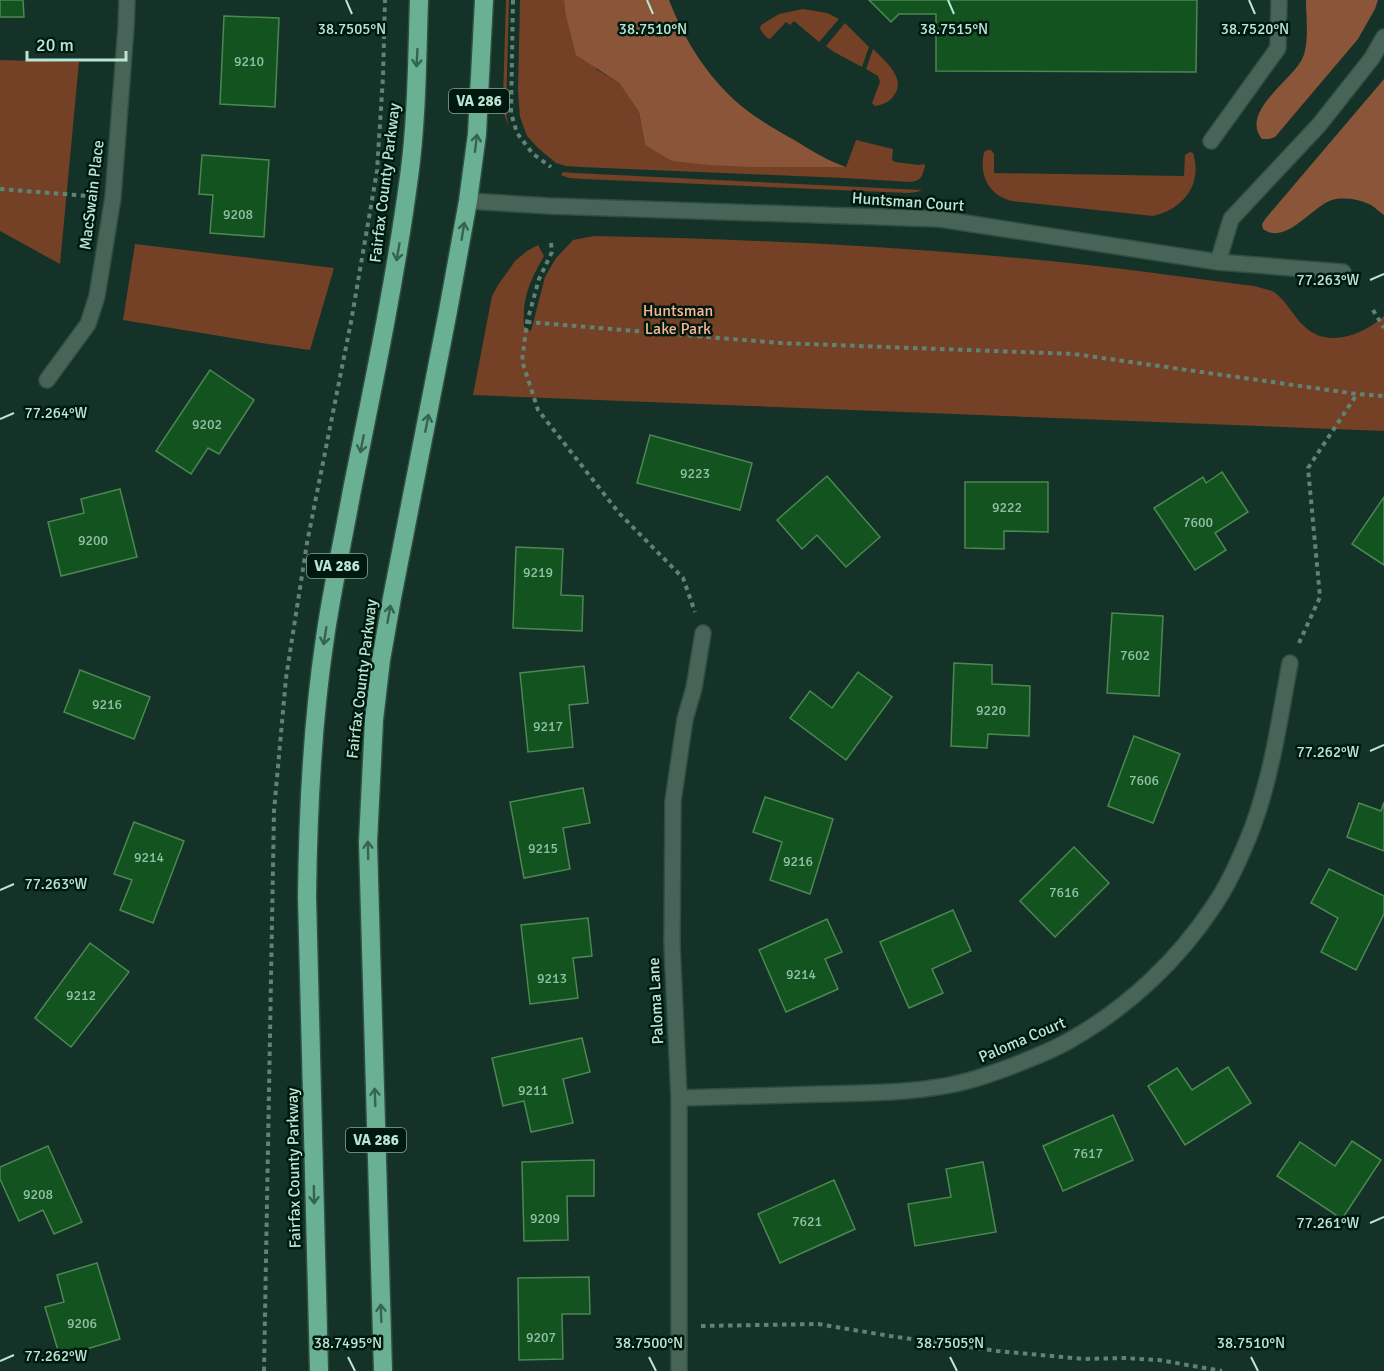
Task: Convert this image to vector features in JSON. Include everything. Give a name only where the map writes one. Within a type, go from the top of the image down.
[{"type":"highway","name":"Fairfax County Parkway","points":[[319,1371],[307,897],[311,766],[316,701],[337,565],[387,314],[410,175],[419,0]]},
{"type":"highway","name":"Fairfax County Parkway","points":[[383,1371],[368,842],[374,720],[381,660],[392,598],[468,201],[477,134],[484,0]]},
{"type":"street","name":"MacSwain Place","points":[[47,380],[87,324],[97,296],[113,197],[127,0]]},
{"type":"street","points":[[1211,141],[1278,48],[1279,0]]},
{"type":"street","points":[[1218,262],[1231,219],[1318,125],[1372,58],[1384,37]]},
{"type":"street","name":"Huntsman Court","points":[[468,201],[550,206],[940,219],[1218,262],[1343,272]]},
{"type":"street","name":"Paloma Lane","points":[[679,1371],[679,1098],[672,944],[673,801],[685,719],[694,688],[703,633]]},
{"type":"street","name":"Paloma Court","points":[[679,1098],[898,1092],[951,1085],[991,1074],[1046,1053],[1100,1022],[1144,987],[1187,941],[1227,884],[1253,826],[1263,792],[1290,663]]},
{"type":"path","points":[[513,0],[511,113],[517,133],[533,154],[550,167]]},
{"type":"path","points":[[0,189],[113,197]]},
{"type":"path","points":[[551,243],[552,252],[538,279],[527,322],[522,361],[538,410],[619,513],[683,578],[703,633]]},
{"type":"path","points":[[1373,310],[1384,328]]},
{"type":"path","points":[[527,322],[780,343],[1074,354],[1384,396]]},
{"type":"path","points":[[1290,663],[1320,597],[1308,468],[1357,394]]},
{"type":"path","points":[[679,1327],[818,1324],[997,1351],[1084,1359],[1159,1360],[1222,1371]]},
{"type":"green space","points":[[506,0],[509,0],[506,111],[508,126],[503,98]]},
{"type":"green space","points":[[520,0],[564,0],[596,69],[619,83],[639,112],[645,145],[804,166],[846,167],[856,140],[893,149],[892,160],[895,162],[924,164],[922,176],[917,181],[910,182],[580,167],[556,163],[527,136],[520,117],[518,91]]},
{"type":"green space","points":[[803,9],[827,13],[839,19],[819,42],[794,21],[790,25],[786,22],[770,39],[760,29],[761,25],[779,14]]},
{"type":"green space","points":[[845,23],[869,47],[862,67],[826,46]]},
{"type":"green space","points":[[873,49],[893,71],[898,84],[897,91],[892,98],[884,104],[875,106],[872,103],[880,82],[878,76],[866,69]]},
{"type":"green space","points":[[0,60],[79,62],[60,264],[0,231]]},
{"type":"green space","points":[[988,150],[994,154],[994,173],[1184,176],[1185,155],[1190,152],[1193,153],[1195,175],[1193,185],[1181,201],[1164,213],[1153,216],[1012,201],[997,194],[987,183],[983,160],[984,152]]},
{"type":"green space","points":[[563,172],[922,190],[908,193],[584,179],[569,178],[561,175]]},
{"type":"green space","name":"Huntsman Lake Park","points":[[594,236],[898,248],[1101,266],[1254,286],[1276,294],[1304,326],[1323,337],[1345,337],[1356,334],[1384,316],[1384,431],[473,395],[492,296],[515,261],[538,245],[544,256],[531,281],[524,306],[524,326],[531,331],[545,277],[556,258],[573,240]]},
{"type":"green space","points":[[135,244],[334,268],[310,350],[123,320]]},
{"type":"shaded area","points":[[564,0],[669,0],[683,32],[701,62],[735,101],[820,156],[846,167],[753,167],[672,161],[645,145],[639,112],[619,83],[576,55]]},
{"type":"shaded area","points":[[1306,0],[1378,0],[1358,39],[1275,137],[1262,139],[1257,129],[1257,119],[1262,108],[1304,55],[1307,40]]},
{"type":"shaded area","points":[[1384,79],[1384,215],[1365,202],[1337,199],[1324,204],[1290,229],[1272,233],[1263,229],[1262,224],[1266,218]]},
{"type":"building","points":[[0,0],[23,0],[24,17],[0,17]]},
{"type":"building","points":[[869,0],[1197,0],[1196,72],[936,71],[936,14],[899,14],[891,22]]},
{"type":"building","points":[[224,16],[279,18],[275,107],[220,104]]},
{"type":"building","points":[[202,155],[269,160],[264,237],[210,233],[213,195],[199,194]]},
{"type":"building","points":[[210,370],[254,400],[219,454],[208,448],[191,474],[156,451]]},
{"type":"building","points":[[650,435],[752,463],[740,510],[637,483]]},
{"type":"building","points":[[1222,472],[1248,512],[1215,533],[1226,550],[1195,570],[1154,508],[1203,477],[1206,483]]},
{"type":"building","points":[[827,476],[880,537],[846,567],[817,535],[802,549],[777,520]]},
{"type":"building","points":[[965,482],[1048,482],[1048,532],[1004,531],[1004,549],[965,548]]},
{"type":"building","points":[[120,489],[137,557],[61,576],[48,522],[84,513],[81,499]]},
{"type":"building","points":[[1384,497],[1384,565],[1352,544]]},
{"type":"building","points":[[516,547],[563,549],[561,595],[583,596],[582,631],[513,628]]},
{"type":"building","points":[[1112,613],[1163,616],[1159,696],[1107,693]]},
{"type":"building","points":[[954,663],[992,665],[992,684],[1030,686],[1029,736],[988,734],[987,748],[951,746]]},
{"type":"building","points":[[584,666],[588,703],[569,705],[573,747],[528,752],[520,673]]},
{"type":"building","points":[[80,670],[150,697],[134,739],[64,712]]},
{"type":"building","points":[[858,672],[892,697],[846,760],[790,718],[810,691],[832,708]]},
{"type":"building","points":[[1134,736],[1180,754],[1153,823],[1108,806]]},
{"type":"building","points":[[583,788],[590,823],[563,828],[570,869],[524,878],[510,802]]},
{"type":"building","points":[[765,797],[833,819],[810,894],[770,880],[782,842],[753,832]]},
{"type":"building","points":[[1384,802],[1384,851],[1347,837],[1359,803],[1381,811]]},
{"type":"building","points":[[134,822],[184,841],[153,923],[120,910],[132,880],[114,874]]},
{"type":"building","points":[[1074,847],[1109,883],[1055,937],[1020,901]]},
{"type":"building","points":[[1329,869],[1384,896],[1384,914],[1356,970],[1321,952],[1338,918],[1311,903]]},
{"type":"building","points":[[953,910],[971,951],[932,969],[943,993],[909,1008],[880,942]]},
{"type":"building","points":[[588,918],[592,956],[573,958],[578,998],[530,1004],[521,925]]},
{"type":"building","points":[[827,919],[842,952],[825,959],[838,989],[786,1012],[759,950]]},
{"type":"building","points":[[90,943],[129,972],[71,1047],[35,1018]]},
{"type":"building","points":[[582,1038],[590,1072],[563,1079],[573,1123],[531,1132],[524,1101],[503,1106],[492,1058]]},
{"type":"building","points":[[1228,1067],[1251,1103],[1185,1145],[1148,1086],[1177,1068],[1192,1090]]},
{"type":"building","points":[[1113,1115],[1133,1160],[1063,1191],[1043,1146]]},
{"type":"building","points":[[1352,1141],[1381,1160],[1342,1219],[1277,1176],[1300,1142],[1335,1166]]},
{"type":"building","points":[[48,1146],[82,1222],[54,1234],[43,1210],[19,1221],[0,1179],[0,1167]]},
{"type":"building","points":[[594,1160],[594,1196],[567,1196],[568,1240],[524,1241],[522,1162]]},
{"type":"building","points":[[983,1162],[996,1232],[915,1246],[908,1204],[951,1197],[946,1169]]},
{"type":"building","points":[[834,1180],[855,1229],[780,1263],[758,1214]]},
{"type":"building","points":[[97,1263],[120,1339],[60,1357],[45,1307],[64,1302],[57,1275]]},
{"type":"building","points":[[589,1277],[590,1314],[562,1314],[563,1359],[519,1360],[518,1278]]}]
